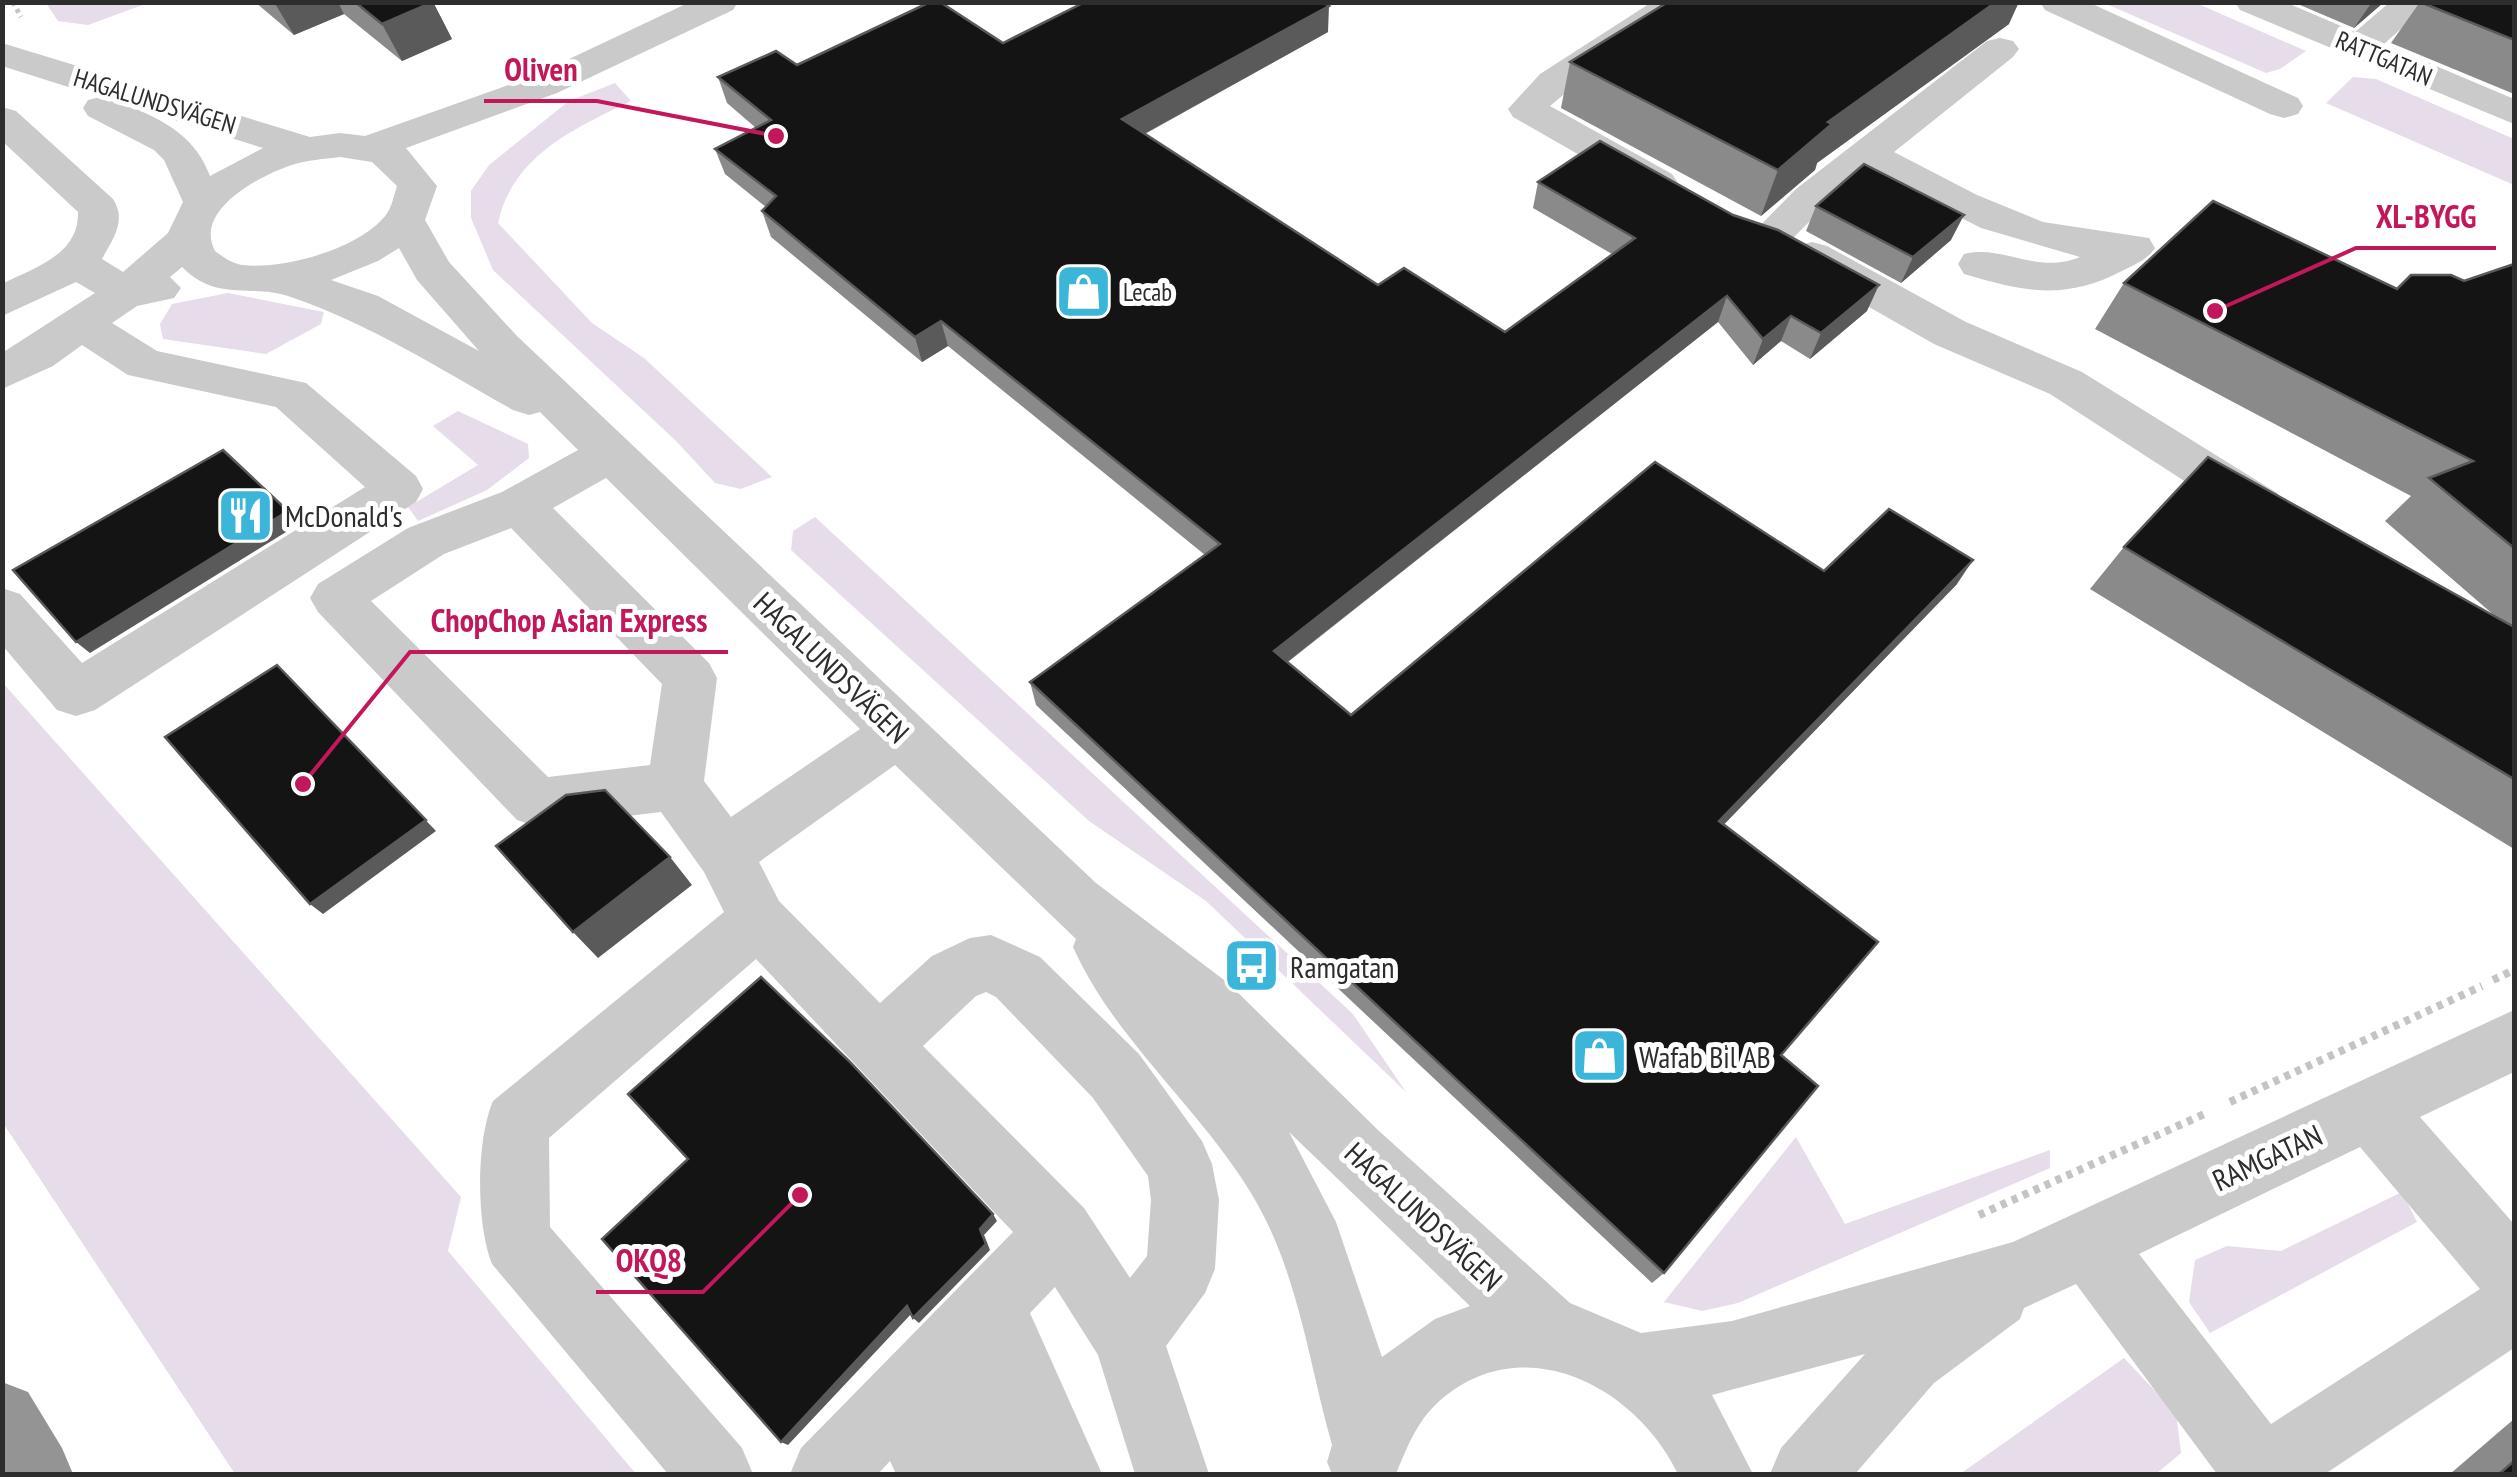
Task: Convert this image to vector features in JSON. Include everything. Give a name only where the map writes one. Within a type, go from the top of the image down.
[{"type":"highway","points":[[2,1418],[36,1474]]},
{"type":"street","points":[[2,373],[37,356],[125,294],[197,220],[231,178],[267,160],[307,149],[340,145],[370,148],[544,84],[720,2]]},
{"type":"street","points":[[1678,2],[1570,72],[1533,99],[1527,109],[1706,209],[1770,237],[1950,332],[2066,384],[2296,529]]},
{"type":"street","points":[[2058,2],[2284,106]]},
{"type":"street","name":"RATTGATAN","points":[[2253,2],[2514,113]]},
{"type":"street","points":[[2358,48],[2413,2]]},
{"type":"street","points":[[1770,237],[1810,198],[2000,50]]},
{"type":"street","name":"HAGALUNDSVÄGEN","points":[[2,54],[307,149]]},
{"type":"street","points":[[78,263],[125,294],[231,276],[284,278],[332,267],[375,246],[429,183],[544,84]]},
{"type":"street","points":[[2,302],[78,263],[99,226],[98,208],[2,119],[17,85]]},
{"type":"street","name":"HAGALUNDSVÄGEN","points":[[17,85],[99,106],[149,130],[183,158],[194,192],[200,262],[231,276]]},
{"type":"street","name":"HAGALUNDSVÄGEN","points":[[370,148],[403,162],[429,183],[432,270],[500,346],[1075,902],[1206,1004],[1356,1154],[1548,1331]]},
{"type":"street","points":[[1867,154],[1974,209],[2062,242],[2134,248],[2066,279],[2016,275],[1979,264]]},
{"type":"street","points":[[1934,321],[1960,296],[1979,264],[1985,247],[1974,209]]},
{"type":"street","name":"HAGALUNDSVÄGEN","points":[[284,278],[363,306],[600,442]]},
{"type":"street","points":[[2,608],[76,694],[399,489],[290,394],[144,364],[81,324]]},
{"type":"street","points":[[600,442],[520,505],[426,542],[336,598],[536,804],[675,786]]},
{"type":"street","points":[[520,505],[690,678],[675,786],[725,854],[758,920],[1060,1232],[1128,1338],[1172,1474]]},
{"type":"street","points":[[725,854],[900,731]]},
{"type":"street","name":"HAGALUNDSVÄGEN","points":[[1075,902],[1111,958],[1178,1047],[1256,1140],[1298,1213],[1329,1286],[1364,1459]]},
{"type":"street","points":[[716,1474],[516,1240],[516,1124],[758,920]]},
{"type":"street","points":[[880,1046],[954,976],[970,966],[991,963],[1018,977],[1116,1076],[1178,1164],[1185,1200],[1182,1269],[1128,1338]]},
{"type":"street","name":"RAMGATAN","points":[[1637,1369],[1732,1358],[2020,1275],[2514,1040]]},
{"type":"street","points":[[2370,1109],[2514,1276]]},
{"type":"street","points":[[842,1468],[900,1399],[1060,1232]]},
{"type":"street","points":[[2088,1243],[2262,1474],[2514,1307]]},
{"type":"street","name":"RAMGATAN","points":[[1807,1474],[1909,1358],[2020,1275]]},
{"type":"street","points":[[969,1327],[1002,1474]]},
{"type":"street","points":[[969,1327],[1065,1474]]},
{"type":"street","points":[[1364,1459],[1398,1390],[1440,1352],[1492,1332],[1548,1331],[1594,1344],[1637,1369],[1677,1408],[1710,1457],[1716,1474]]},
{"type":"street","points":[[900,1399],[933,1474]]},
{"type":"path","points":[[1972,1218],[2514,970]]},
{"type":"shaded area","points":[[46,3],[148,3],[88,25],[58,21]]},
{"type":"shaded area","points":[[2104,3],[2196,3],[2306,51],[2280,69],[2266,73]]},
{"type":"shaded area","points":[[2353,77],[2376,79],[2514,139],[2514,185],[2326,103]]},
{"type":"shaded area","points":[[615,83],[631,101],[568,134],[532,162],[517,179],[498,223],[592,323],[644,358],[772,477],[741,489],[715,483],[676,441],[493,270],[471,218],[471,191],[489,165],[569,101]]},
{"type":"shaded area","points":[[228,293],[324,312],[321,324],[266,354],[163,339],[160,324],[172,304]]},
{"type":"shaded area","points":[[458,411],[528,444],[529,458],[487,490],[418,521],[408,507],[478,465],[433,426]]},
{"type":"shaded area","points":[[815,517],[1353,1014],[1406,1092],[1206,901],[1089,821],[791,550],[793,531]]},
{"type":"shaded area","points":[[2,682],[461,1197],[448,1251],[636,1474],[235,1474],[3,1123]]},
{"type":"shaded area","points":[[1796,1137],[1845,1224],[2050,1150],[2050,1168],[1738,1303],[1702,1311],[1664,1302]]},
{"type":"shaded area","points":[[2402,1192],[2417,1222],[2210,1333],[2189,1302],[2195,1260],[2227,1246],[2281,1251]]},
{"type":"shaded area","points":[[2124,1358],[2176,1413],[2181,1453],[2156,1474],[1960,1474]]},
{"type":"building","points":[[355,2],[433,2],[382,24]]},
{"type":"building","points":[[930,2],[940,2],[1003,43],[1085,2],[1322,2],[1329,6],[1122,119],[1378,285],[1404,268],[1505,332],[1635,238],[1538,182],[1600,141],[1733,215],[1778,230],[1879,285],[1821,333],[1791,316],[1763,339],[1727,296],[1274,651],[1351,715],[1655,462],[1824,571],[1889,509],[1973,560],[1719,821],[1878,942],[1781,1055],[1818,1086],[1664,1273],[1030,682],[1220,544],[941,321],[915,337],[762,211],[776,196],[715,149],[771,120],[718,77],[776,51],[797,65]]},
{"type":"building","points":[[1668,2],[1996,2],[1828,122],[1832,124],[1778,170],[1570,62]]},
{"type":"building","points":[[2420,2],[2514,2],[2514,40]]},
{"type":"building","points":[[1864,164],[1964,215],[1913,257],[1816,206]]},
{"type":"building","points":[[2213,201],[2397,289],[2411,275],[2451,275],[2464,281],[2514,264],[2514,548],[2429,478],[2473,461],[2124,283]]},
{"type":"building","points":[[223,450],[288,511],[76,642],[13,570]]},
{"type":"building","points":[[2208,457],[2514,627],[2514,779],[2124,547]]},
{"type":"building","points":[[277,665],[426,820],[310,904],[165,737]]},
{"type":"building","points":[[605,790],[670,857],[573,932],[496,846],[566,795]]},
{"type":"building","points":[[761,977],[849,1061],[993,1214],[980,1229],[986,1244],[913,1318],[907,1306],[781,1442],[602,1239],[688,1159],[628,1094]]},
{"type":"building","points":[[2514,1461],[2514,1474],[2499,1474]]},
{"type":"place","name":"Oliven","points":[[776,136]]},
{"type":"place","name":"Lecab","points":[[1084,292]]},
{"type":"place","name":"XL-BYGG","points":[[2215,311]]},
{"type":"place","name":"McDonald's","points":[[246,515]]},
{"type":"place","name":"ChopChop Asian Express","points":[[303,784]]},
{"type":"place","name":"Ramgatan","points":[[1251,966]]},
{"type":"place","name":"Wafab Bil AB","points":[[1600,1056]]},
{"type":"place","name":"OKQ8","points":[[800,1195]]}]
